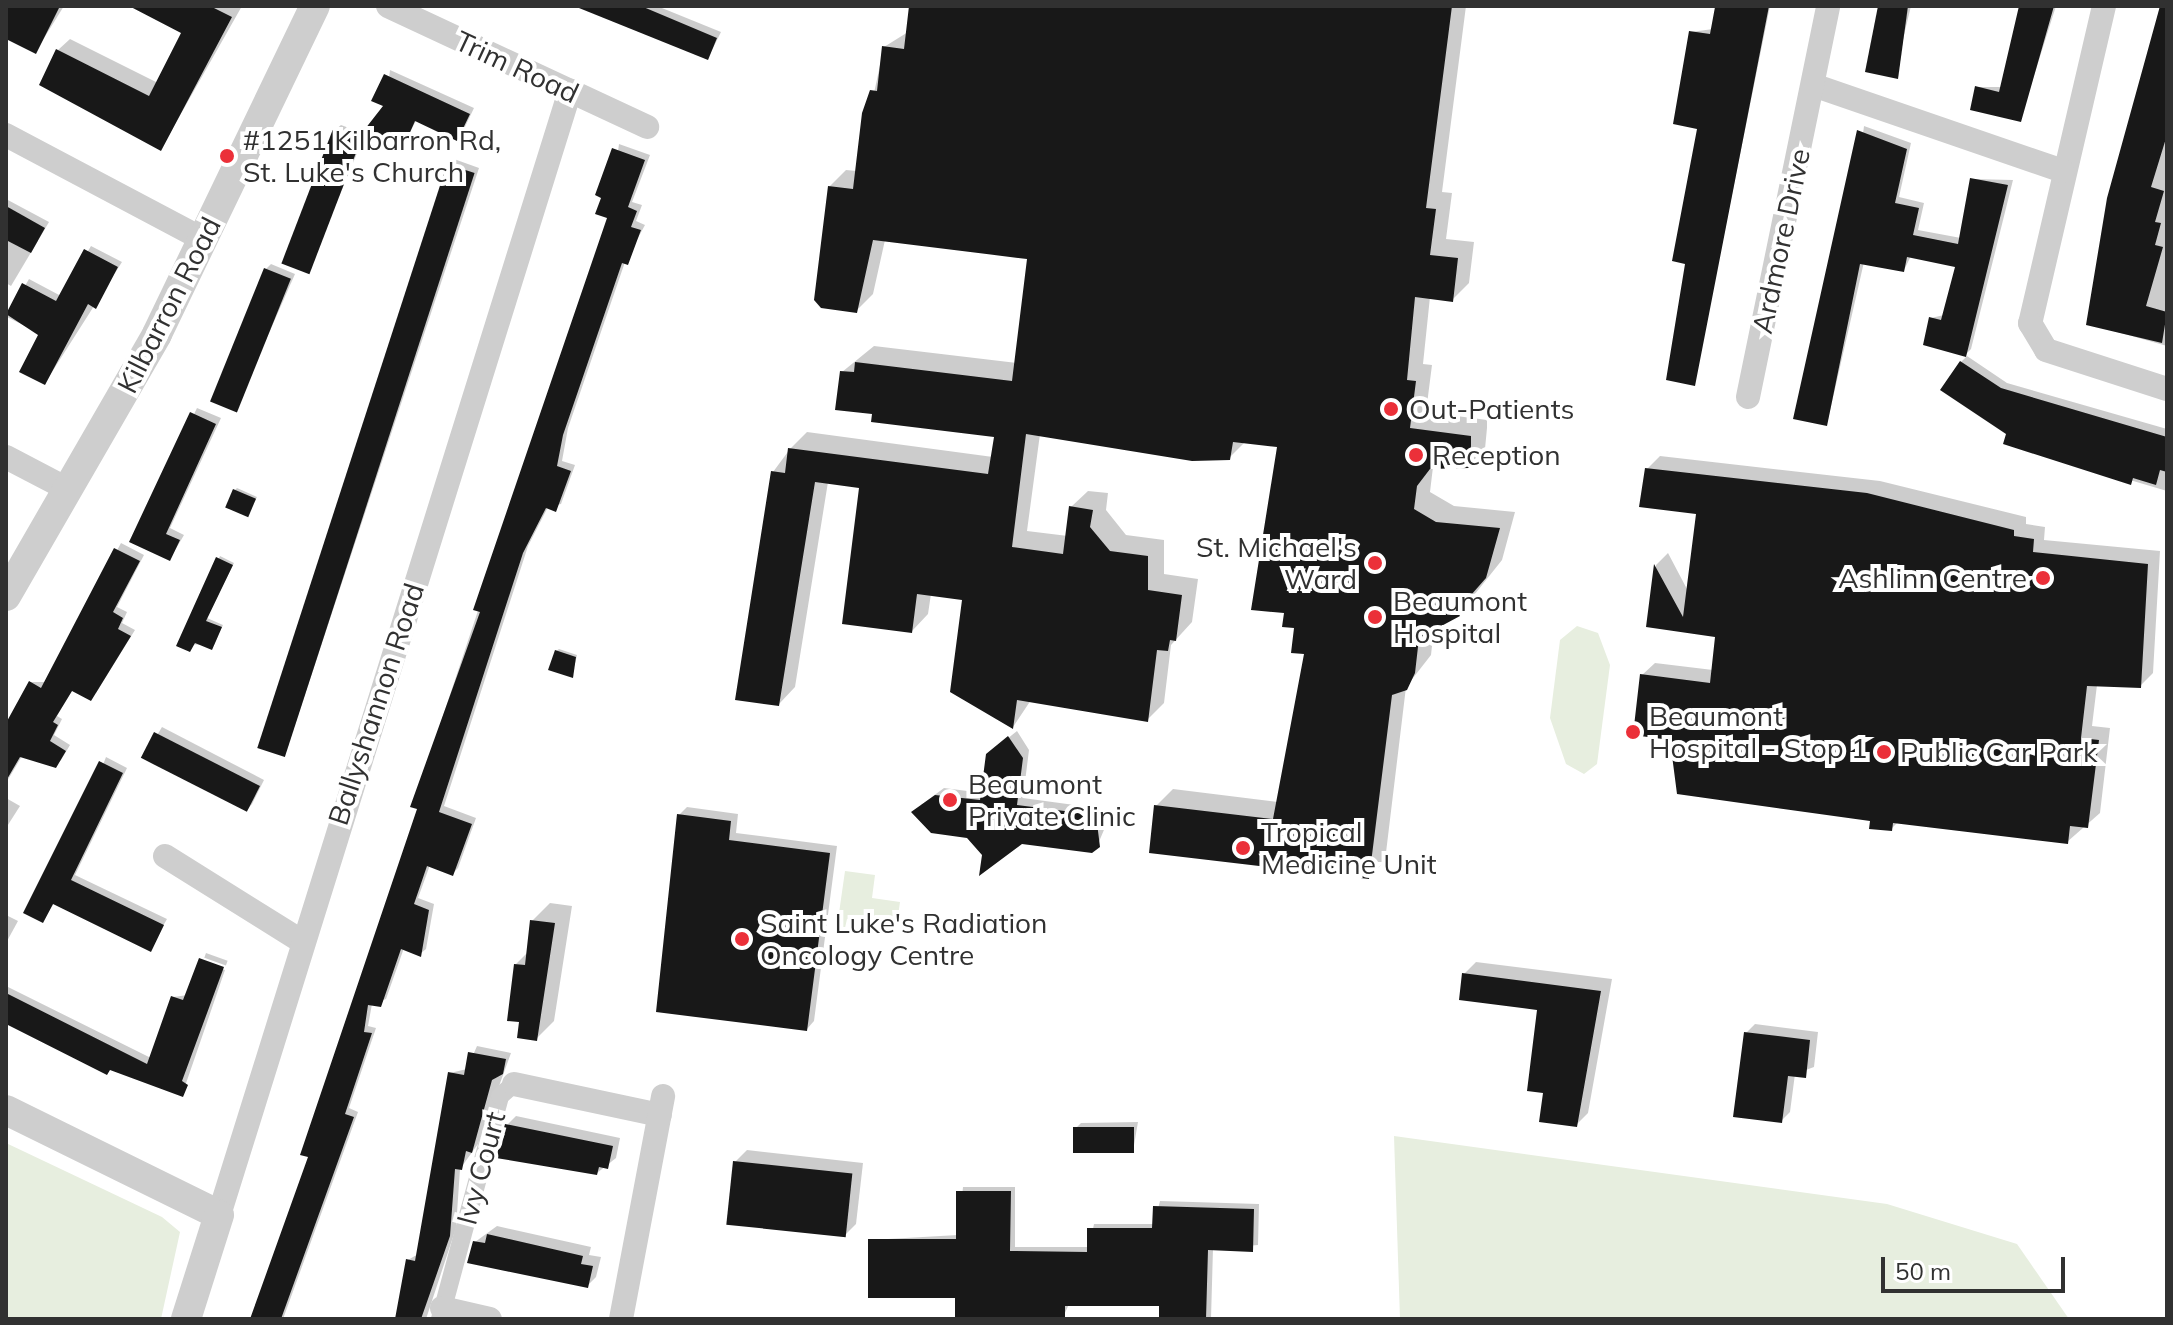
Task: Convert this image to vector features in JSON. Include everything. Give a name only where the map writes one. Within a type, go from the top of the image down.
[{"type":"street","name":"Kilbarron Road","points":[[6,596],[69,490],[204,240],[315,6]]},
{"type":"street","name":"Trim Road","points":[[388,6],[647,127]]},
{"type":"street","name":"Ardmore Drive","points":[[1748,397],[1828,6]]},
{"type":"street","points":[[2104,6],[2063,171],[2030,323],[2046,350],[2167,389]]},
{"type":"street","points":[[1813,85],[2063,171]]},
{"type":"street","name":"Ballyshannon Road","points":[[186,1319],[301,941],[570,91]]},
{"type":"street","points":[[6,135],[204,240]]},
{"type":"street","points":[[6,457],[69,490]]},
{"type":"street","points":[[165,856],[301,941]]},
{"type":"street","name":"Ivy Court","points":[[490,1319],[441,1314],[500,1096],[514,1084],[662,1106],[621,1319]]},
{"type":"street","points":[[6,1110],[219,1215]]},
{"type":"green space","points":[[1577,626],[1598,633],[1610,665],[1597,764],[1584,774],[1566,764],[1550,718],[1560,640]]},
{"type":"green space","points":[[845,871],[875,875],[872,898],[900,902],[897,923],[887,922],[886,934],[868,932],[869,922],[847,919],[845,928],[837,927]]},
{"type":"green space","points":[[1394,1136],[1887,1204],[2017,1244],[2069,1319],[1400,1319]]},
{"type":"green space","points":[[6,1143],[162,1217],[180,1232],[161,1319],[6,1319]]},
{"type":"building","points":[[6,6],[60,6],[36,54],[6,39]]},
{"type":"building","points":[[129,6],[210,6],[232,17],[161,151],[39,85],[56,49],[149,96],[181,33]]},
{"type":"building","points":[[574,6],[641,6],[717,38],[708,60]]},
{"type":"building","points":[[909,6],[1452,6],[1426,208],[1436,209],[1430,255],[1458,258],[1453,302],[1415,297],[1407,380],[1416,381],[1410,428],[1471,436],[1471,446],[1469,468],[1430,469],[1417,486],[1414,509],[1436,522],[1500,528],[1486,578],[1457,611],[1460,616],[1419,638],[1415,673],[1407,690],[1392,695],[1369,879],[1149,853],[1154,805],[1273,819],[1304,654],[1291,653],[1294,628],[1282,627],[1284,613],[1251,610],[1277,447],[1233,442],[1230,460],[1192,461],[1026,434],[1012,547],[1063,554],[1069,506],[1093,510],[1090,527],[1110,551],[1148,556],[1148,590],[1182,595],[1176,641],[1170,640],[1168,651],[1157,650],[1148,722],[1017,700],[1013,729],[950,692],[962,600],[917,594],[912,633],[842,624],[859,488],[815,482],[779,706],[735,700],[771,471],[785,473],[788,448],[988,474],[994,437],[871,422],[872,414],[835,410],[840,371],[854,372],[855,362],[1012,381],[1027,259],[873,240],[857,313],[821,308],[814,300],[828,186],[853,189],[862,113],[870,90],[877,91],[882,46],[904,49]]},
{"type":"building","points":[[1769,6],[1695,386],[1666,380],[1685,264],[1672,261],[1697,129],[1673,124],[1689,31],[1710,34],[1715,7]]},
{"type":"building","points":[[1878,6],[1908,6],[1898,79],[1865,72]]},
{"type":"building","points":[[2019,6],[2054,6],[2021,122],[1970,110],[1975,86],[1999,92]]},
{"type":"building","points":[[2160,6],[2167,6],[2167,135],[2151,187],[2164,191],[2155,222],[2161,223],[2155,245],[2163,247],[2146,306],[2167,312],[2162,343],[2086,325],[2107,198]]},
{"type":"building","points":[[384,74],[470,114],[457,141],[415,121],[404,146],[365,129],[383,106],[371,101]]},
{"type":"building","points":[[333,129],[361,140],[309,274],[281,263]]},
{"type":"building","points":[[1857,130],[1907,149],[1895,203],[1919,208],[1913,235],[1958,244],[1970,178],[2008,185],[1966,357],[1923,345],[1929,317],[1941,320],[1955,267],[1907,257],[1904,272],[1860,264],[1827,426],[1793,419]]},
{"type":"building","points":[[612,148],[645,160],[628,207],[637,211],[631,227],[641,230],[628,265],[622,263],[563,435],[557,466],[571,471],[556,512],[546,508],[523,553],[439,812],[472,824],[453,876],[427,866],[414,904],[429,910],[421,957],[401,949],[381,1007],[368,1005],[364,1032],[372,1033],[345,1114],[354,1117],[281,1319],[250,1319],[308,1157],[300,1155],[417,809],[410,807],[480,612],[473,610],[607,218],[595,214],[601,198],[595,195]]},
{"type":"building","points":[[447,164],[475,173],[285,757],[257,748]]},
{"type":"building","points":[[6,206],[45,228],[31,253],[6,240]]},
{"type":"building","points":[[84,249],[118,267],[96,309],[88,304],[45,385],[19,372],[38,335],[6,314],[22,283],[56,301]]},
{"type":"building","points":[[264,268],[291,279],[237,412],[210,402]]},
{"type":"building","points":[[1960,361],[2001,388],[2167,437],[2167,472],[2160,470],[2156,485],[2133,478],[2131,485],[2003,444],[2006,434],[1940,390]]},
{"type":"building","points":[[190,412],[216,424],[166,534],[180,540],[170,561],[129,542]]},
{"type":"building","points":[[1645,468],[1867,493],[2014,530],[2014,536],[2034,539],[2033,552],[2148,564],[2141,688],[2087,686],[2081,738],[2099,740],[2088,828],[2070,826],[2068,844],[1893,823],[1892,831],[1869,829],[1870,821],[1677,794],[1670,740],[1633,735],[1640,674],[1710,683],[1715,637],[1646,627],[1654,564],[1683,617],[1696,514],[1639,507]]},
{"type":"building","points":[[233,489],[256,499],[248,517],[225,507]]},
{"type":"building","points":[[114,548],[140,561],[113,612],[123,618],[118,629],[131,636],[91,701],[72,691],[53,722],[58,725],[50,741],[66,751],[56,768],[20,757],[6,781],[6,723],[29,681],[41,688]]},
{"type":"building","points":[[216,557],[233,565],[206,621],[222,627],[212,650],[195,643],[190,652],[176,646]]},
{"type":"building","points":[[555,650],[576,657],[573,678],[548,670]]},
{"type":"building","points":[[154,732],[260,786],[247,812],[141,758]]},
{"type":"building","name":"Beaumont Private Clinic","points":[[1008,736],[1023,758],[1017,805],[1096,815],[1100,847],[1092,853],[1022,844],[979,876],[982,855],[967,838],[931,833],[911,812],[935,795],[980,800],[986,754]]},
{"type":"building","points":[[99,761],[123,773],[71,880],[164,925],[151,952],[53,904],[43,923],[23,913]]},
{"type":"building","name":"Saint Luke's Radiation Oncology Centre","points":[[677,814],[731,821],[729,840],[830,853],[807,1031],[656,1012]]},
{"type":"building","points":[[530,920],[555,923],[537,1041],[517,1038],[519,1022],[507,1021],[514,964],[525,965]]},
{"type":"building","points":[[199,958],[224,967],[182,1081],[188,1085],[183,1097],[110,1070],[107,1075],[6,1024],[6,993],[147,1064],[171,996],[183,1000]]},
{"type":"building","points":[[1462,973],[1601,991],[1577,1127],[1539,1122],[1543,1093],[1527,1091],[1537,1010],[1459,1000]]},
{"type":"building","points":[[1744,1032],[1810,1040],[1806,1078],[1788,1076],[1782,1123],[1733,1117]]},
{"type":"building","points":[[468,1052],[506,1059],[503,1074],[492,1080],[472,1153],[466,1151],[462,1170],[455,1169],[450,1236],[421,1319],[395,1319],[406,1259],[415,1261],[448,1072],[464,1075]]},
{"type":"building","points":[[505,1124],[613,1146],[608,1169],[599,1167],[597,1175],[496,1158]]},
{"type":"building","points":[[1073,1127],[1134,1127],[1134,1153],[1073,1153]]},
{"type":"building","points":[[733,1161],[852,1174],[846,1237],[726,1225]]},
{"type":"building","points":[[956,1191],[1011,1191],[1010,1251],[1087,1252],[1087,1228],[1152,1228],[1153,1206],[1254,1209],[1253,1252],[1208,1250],[1206,1319],[1159,1319],[1159,1306],[1065,1306],[1065,1317],[955,1319],[955,1298],[868,1298],[868,1239],[956,1239]]},
{"type":"building","points":[[487,1234],[583,1256],[581,1264],[593,1266],[588,1288],[467,1263],[473,1241],[485,1243]]},
{"type":"place","name":"#1251 Kilbarron Rd, St. Luke's Church","points":[[227,156]]},
{"type":"place","name":"Out-Patients","points":[[1391,409]]},
{"type":"place","name":"Reception","points":[[1416,455]]},
{"type":"place","name":"St. Michael's Ward","points":[[1375,563]]},
{"type":"place","name":"Ashlinn Centre","points":[[2043,578]]},
{"type":"place","name":"Beaumont Hospital","points":[[1375,617]]},
{"type":"place","name":"Beaumont Hospital - Stop 1","points":[[1633,732]]},
{"type":"place","name":"Public Car Park","points":[[1884,752]]},
{"type":"place","name":"Beaumont Private Clinic","points":[[950,800]]},
{"type":"place","name":"Tropical Medicine Unit","points":[[1243,848]]},
{"type":"place","name":"Saint Luke's Radiation Oncology Centre","points":[[742,939]]}]
